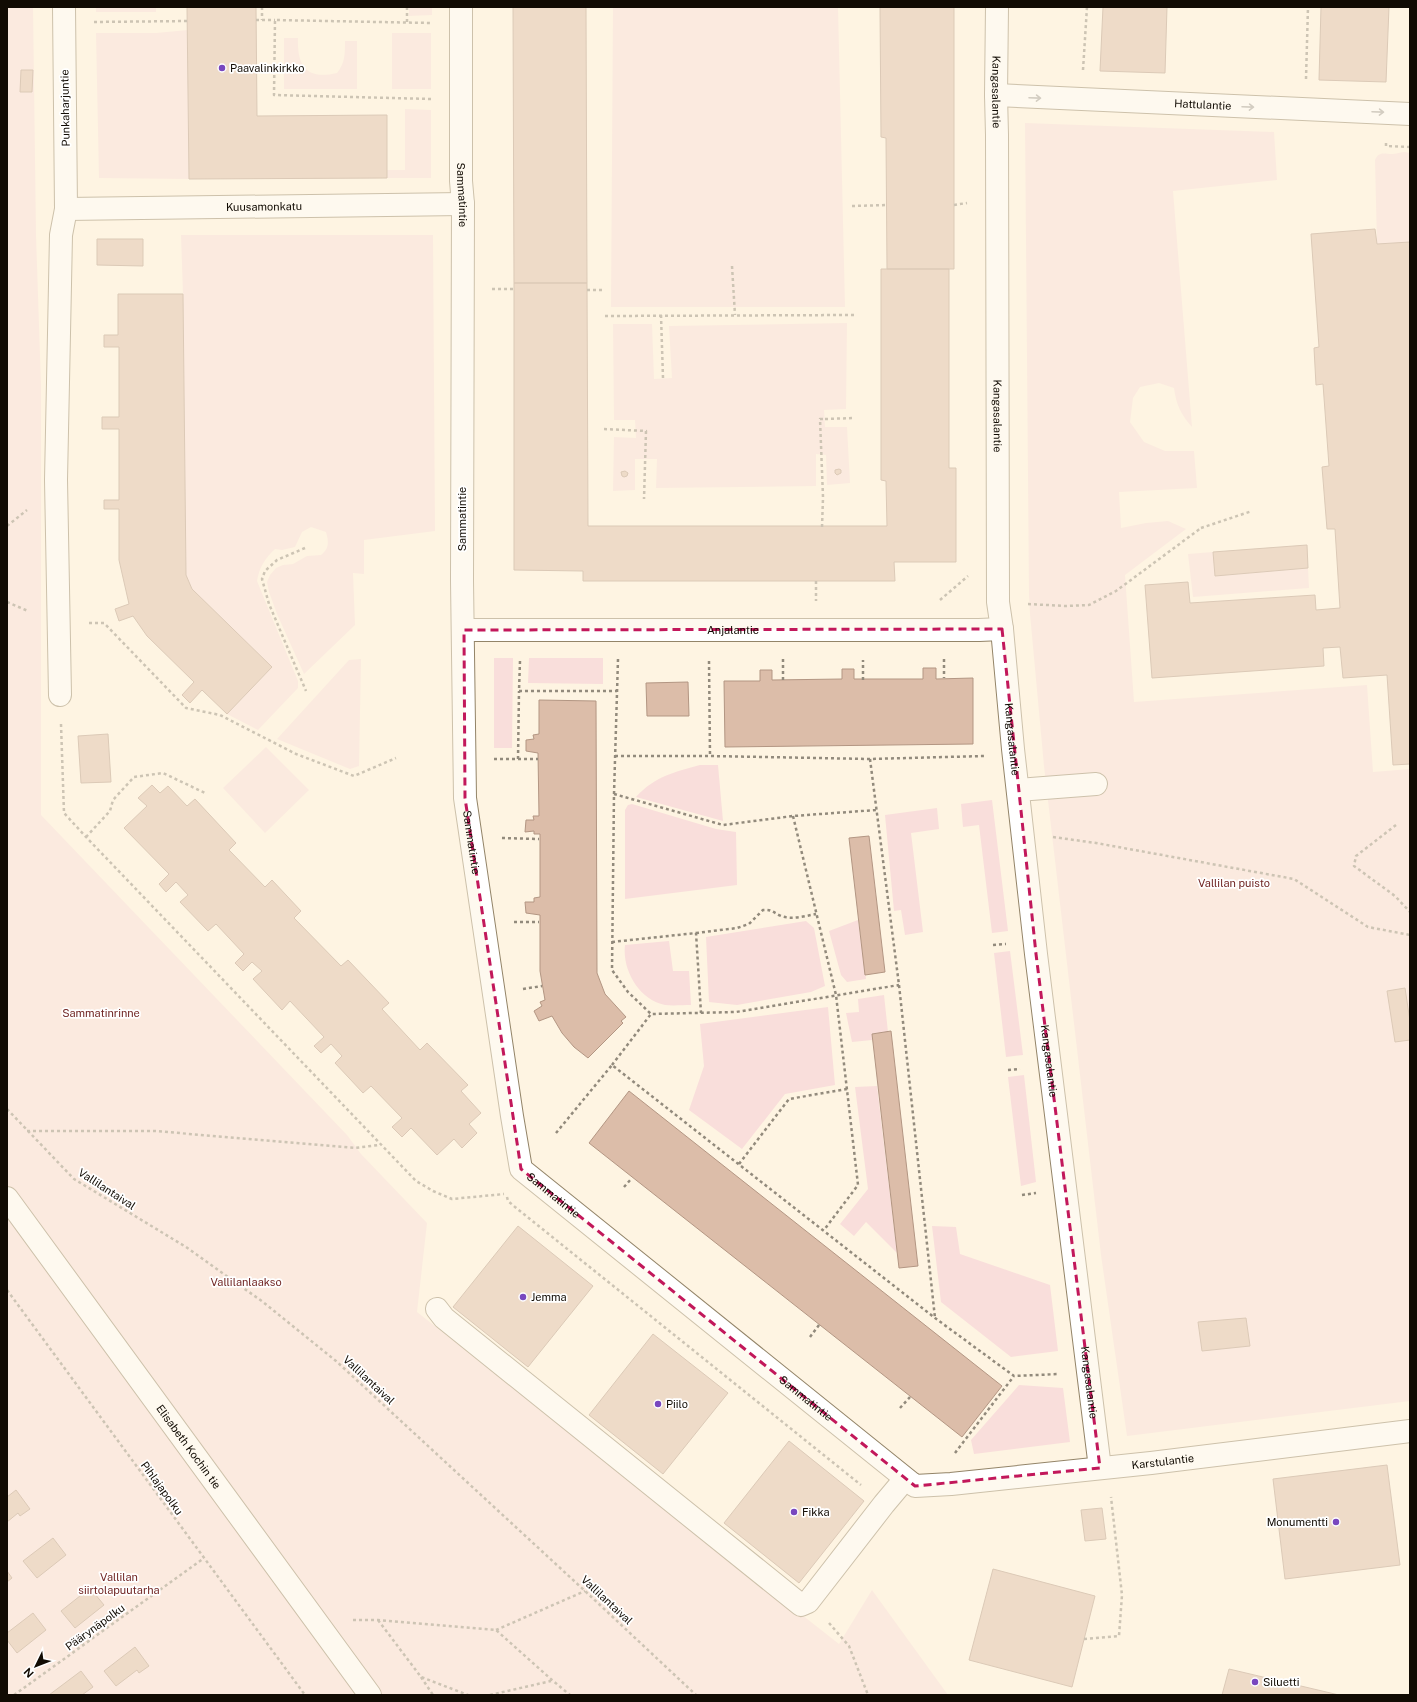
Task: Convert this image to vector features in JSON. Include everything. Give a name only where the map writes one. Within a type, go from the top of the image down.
[{"type":"street","name":"Punkaharjuntie","points":[[60,695],[57,472],[61,235],[66,209],[64,7]]},
{"type":"street","name":"Sammatintie","points":[[461,7],[461,181],[463,204],[462,581],[464,630],[465,798],[521,1169],[536,1183],[910,1483]]},
{"type":"street","name":"Kangasalantie","points":[[997,7],[998,602],[1036,954],[1100,1468]]},
{"type":"street","name":"Hattulantie","points":[[996,95],[1410,114]]},
{"type":"street","name":"Kuusamonkatu","points":[[66,209],[463,204]]},
{"type":"street","name":"Anjalantie","points":[[464,630],[1002,629]]},
{"type":"street","points":[[1018,790],[1096,784]]},
{"type":"street","name":"Elisabeth Kochin tie","points":[[7,1198],[314,1621],[370,1695]]},
{"type":"street","points":[[438,1309],[444,1318],[801,1604],[808,1602],[884,1504],[910,1483]]},
{"type":"street","name":"Karstulantie","points":[[910,1483],[951,1484],[1145,1464],[1410,1431]]},
{"type":"path","points":[[262,7],[262,20]]},
{"type":"path","points":[[407,7],[407,23]]},
{"type":"path","points":[[1084,62],[1086,7]]},
{"type":"path","points":[[1306,73],[1308,7]]},
{"type":"path","points":[[256,20],[429,23]]},
{"type":"path","points":[[275,20],[274,95],[438,98]]},
{"type":"path","points":[[88,22],[187,21]]},
{"type":"path","points":[[1386,146],[1410,147]]},
{"type":"path","points":[[954,205],[968,203]]},
{"type":"path","points":[[852,206],[887,205]]},
{"type":"path","points":[[732,266],[734,315]]},
{"type":"path","points":[[488,289],[514,289]]},
{"type":"path","points":[[587,290],[605,290]]},
{"type":"path","points":[[604,316],[854,315]]},
{"type":"path","points":[[661,316],[663,378]]},
{"type":"path","points":[[822,527],[820,419],[855,418]]},
{"type":"path","points":[[604,429],[646,431],[644,499]]},
{"type":"path","points":[[1021,603],[1066,606],[1089,605],[1116,591],[1201,528],[1252,510]]},
{"type":"path","points":[[305,548],[277,560],[265,572],[262,579],[269,604],[306,691]]},
{"type":"path","points":[[937,602],[959,585],[972,570]]},
{"type":"path","points":[[60,624],[104,623],[186,708],[220,715],[296,754],[354,776],[396,758]]},
{"type":"path","points":[[944,652],[944,678]]},
{"type":"path","points":[[863,680],[864,653]]},
{"type":"path","points":[[618,654],[614,794],[612,970],[628,992],[651,1014],[701,1013],[736,1012],[899,985]]},
{"type":"path","points":[[783,654],[783,680]]},
{"type":"path","points":[[709,655],[710,756]]},
{"type":"path","points":[[518,759],[520,660]]},
{"type":"path","points":[[519,691],[617,691]]},
{"type":"path","points":[[60,695],[64,813],[380,1145],[416,1181],[433,1191],[452,1199],[506,1194],[536,1183]]},
{"type":"path","points":[[615,756],[870,759],[987,756]]},
{"type":"path","points":[[490,759],[538,759]]},
{"type":"path","points":[[870,759],[899,985],[935,1318]]},
{"type":"path","points":[[86,837],[110,811],[113,800],[134,777],[163,773],[187,783],[205,793]]},
{"type":"path","points":[[614,794],[723,825],[793,816],[876,810]]},
{"type":"path","points":[[793,816],[836,995],[858,1185],[824,1230]]},
{"type":"path","points":[[1396,825],[1356,856],[1354,866],[1395,896],[1410,912]]},
{"type":"path","points":[[1046,836],[1096,843],[1294,879],[1368,927],[1410,934]]},
{"type":"path","points":[[495,838],[539,839]]},
{"type":"path","points":[[612,942],[737,928],[749,924],[763,910],[770,909],[781,916],[790,918],[816,914]]},
{"type":"path","points":[[507,923],[539,922]]},
{"type":"path","points":[[696,933],[701,1013]]},
{"type":"path","points":[[516,990],[542,986]]},
{"type":"path","points":[[556,1133],[612,1065],[651,1014]]},
{"type":"path","points":[[612,1065],[935,1318],[1014,1376],[1060,1374]]},
{"type":"path","points":[[738,1164],[789,1099],[846,1089]]},
{"type":"path","name":"Vallilantaival","points":[[7,1109],[26,1131],[74,1179],[186,1247],[263,1302],[336,1361],[696,1695]]},
{"type":"path","points":[[26,1131],[155,1131],[355,1148],[380,1145]]},
{"type":"path","points":[[624,1187],[632,1178]]},
{"type":"path","points":[[515,1207],[884,1504]]},
{"type":"path","name":"Pihlajapolku","points":[[7,1290],[305,1695]]},
{"type":"path","points":[[810,1337],[819,1325]]},
{"type":"path","points":[[952,1456],[1014,1376]]},
{"type":"path","points":[[900,1408],[910,1397]]},
{"type":"path","points":[[1084,1639],[1119,1636],[1122,1595],[1110,1494]]},
{"type":"path","name":"Päärynäpolku","points":[[14,1695],[204,1558]]},
{"type":"path","points":[[314,1621],[378,1620],[496,1630],[585,1591]]},
{"type":"path","points":[[824,1617],[849,1646],[868,1695]]},
{"type":"path","points":[[378,1620],[433,1695]]},
{"type":"path","points":[[496,1630],[570,1695]]},
{"type":"path","points":[[421,1677],[468,1695]]},
{"type":"path","points":[[490,1695],[552,1680]]},
{"type":"highlighted area","points":[[1002,629],[1036,954],[1100,1468],[915,1486],[521,1169],[465,798],[464,630]]},
{"type":"green space","name":"Vallilanlaakso","points":[[7,7],[33,7],[36,235],[41,385],[41,815],[347,1135],[361,1154],[427,1223],[417,1312],[839,1644],[872,1590],[948,1695],[7,1695]]},
{"type":"green space","points":[[96,7],[156,7],[156,12],[96,12]]},
{"type":"green space","points":[[409,7],[432,7],[432,15],[409,16]]},
{"type":"green space","points":[[613,7],[838,7],[845,307],[611,307]]},
{"type":"green space","points":[[188,30],[189,179],[99,178],[96,33],[156,33]]},
{"type":"green space","points":[[392,33],[431,33],[431,89],[392,89]]},
{"type":"green space","points":[[284,38],[298,38],[299,57],[302,64],[311,73],[318,75],[337,73],[342,66],[344,58],[345,41],[357,41],[357,89],[284,89]]},
{"type":"green space","points":[[405,109],[431,110],[431,178],[387,178],[387,170],[405,170]]},
{"type":"green space","name":"Vallilan puisto","points":[[1025,123],[1274,132],[1277,180],[1173,191],[1192,427],[1180,409],[1174,388],[1159,383],[1140,387],[1133,398],[1130,422],[1144,442],[1165,451],[1194,451],[1197,488],[1119,492],[1121,528],[1146,523],[1168,521],[1186,529],[1125,575],[1134,702],[1367,685],[1373,772],[1410,769],[1410,1401],[1127,1436],[1101,1255],[1044,766],[1030,614]]},
{"type":"green space","points":[[1410,153],[1410,242],[1377,244],[1375,160],[1380,154]]},
{"type":"green space","points":[[181,235],[433,235],[435,531],[364,540],[364,574],[353,573],[355,625],[304,674],[277,614],[267,582],[270,575],[276,568],[283,565],[293,564],[307,556],[321,555],[326,550],[328,545],[326,532],[311,527],[302,532],[295,547],[282,550],[275,549],[268,556],[261,568],[257,581],[298,681],[298,688],[258,730],[227,714],[272,667],[192,589],[186,575]]},
{"type":"green space","points":[[847,323],[846,409],[824,410],[825,427],[847,427],[850,483],[827,485],[826,455],[816,454],[816,486],[656,488],[657,459],[635,459],[635,490],[613,491],[614,437],[636,438],[635,420],[614,420],[613,324],[652,324],[654,379],[672,378],[669,326]]},
{"type":"green space","points":[[1213,552],[1215,576],[1308,568],[1309,588],[1193,597],[1188,554]]},
{"type":"green space","points":[[494,658],[513,658],[512,748],[494,748]]},
{"type":"green space","points":[[529,658],[603,658],[603,684],[528,683]]},
{"type":"green space","points":[[361,659],[359,766],[350,769],[277,739],[349,660]]},
{"type":"green space","points":[[266,747],[309,790],[265,833],[223,788]]},
{"type":"green space","points":[[700,765],[718,765],[723,821],[636,797],[658,779]]},
{"type":"green space","points":[[992,800],[1008,931],[992,933],[979,825],[963,827],[961,804]]},
{"type":"green space","points":[[632,804],[716,829],[736,832],[737,885],[625,899],[625,810],[628,805]]},
{"type":"green space","points":[[937,808],[939,829],[911,833],[923,932],[905,935],[901,910],[894,911],[885,815]]},
{"type":"green space","points":[[858,920],[866,979],[847,982],[841,975],[829,931]]},
{"type":"green space","points":[[806,921],[814,928],[825,986],[811,992],[737,1005],[709,1002],[706,937]]},
{"type":"green space","points":[[669,941],[673,971],[689,971],[691,1005],[665,1005],[656,1002],[647,997],[640,990],[629,974],[626,964],[625,945]]},
{"type":"green space","points":[[1010,951],[1023,1055],[1006,1057],[994,953]]},
{"type":"green space","points":[[884,995],[888,1032],[872,1034],[872,1040],[852,1042],[846,1013],[859,1012],[858,999]]},
{"type":"green space","points":[[828,1007],[835,1085],[785,1094],[742,1149],[689,1110],[704,1066],[700,1024]]},
{"type":"green space","points":[[1024,1075],[1036,1182],[1021,1186],[1008,1077]]},
{"type":"green space","points":[[877,1086],[897,1253],[866,1222],[854,1236],[840,1224],[868,1189],[855,1087]]},
{"type":"green space","points":[[932,1226],[956,1227],[960,1254],[1050,1285],[1058,1351],[1011,1357],[941,1302]]},
{"type":"green space","points":[[1019,1385],[1063,1388],[1070,1442],[974,1454],[971,1440]]},
{"type":"building","name":"Paavalinkirkko","points":[[187,7],[256,7],[257,116],[387,115],[387,178],[189,179]]},
{"type":"building","points":[[513,7],[586,7],[587,283],[514,283]]},
{"type":"building","points":[[880,7],[954,7],[954,269],[887,269],[886,138],[881,137]]},
{"type":"building","points":[[1103,7],[1167,7],[1165,73],[1100,71]]},
{"type":"building","points":[[1321,7],[1389,7],[1386,82],[1319,80]]},
{"type":"building","points":[[21,70],[33,70],[32,92],[20,92]]},
{"type":"building","points":[[1375,229],[1377,244],[1410,242],[1410,764],[1393,765],[1387,675],[1343,678],[1340,647],[1323,648],[1324,666],[1152,678],[1145,585],[1188,582],[1190,603],[1315,595],[1316,610],[1340,608],[1335,529],[1327,529],[1322,467],[1329,466],[1323,384],[1316,385],[1314,348],[1319,347],[1311,234]]},
{"type":"building","points":[[97,239],[143,239],[143,266],[97,265]]},
{"type":"building","points":[[881,269],[949,269],[949,468],[956,468],[956,562],[894,562],[895,581],[583,581],[583,571],[514,570],[514,283],[587,283],[588,526],[887,526],[886,481],[881,480]]},
{"type":"building","points":[[118,294],[183,294],[186,575],[192,589],[272,667],[227,714],[202,690],[190,703],[182,695],[194,682],[147,636],[133,616],[119,621],[115,609],[129,604],[119,560],[119,509],[104,509],[104,500],[119,500],[119,429],[102,429],[102,417],[119,417],[119,347],[104,347],[104,335],[118,335]]},
{"type":"building","points":[[835,470],[841,470],[841,473],[837,475]]},
{"type":"building","points":[[625,471],[628,473],[627,476],[624,477],[622,476],[621,472]]},
{"type":"building","points":[[1307,545],[1308,568],[1215,576],[1213,552]]},
{"type":"building","points":[[923,668],[936,668],[936,679],[973,678],[973,744],[725,747],[724,681],[760,681],[760,670],[772,670],[772,680],[842,679],[842,669],[854,669],[854,679],[923,679]]},
{"type":"building","points":[[688,682],[689,716],[647,716],[646,683]]},
{"type":"building","points":[[539,700],[596,701],[597,973],[605,994],[626,1017],[621,1021],[623,1023],[588,1058],[574,1047],[562,1033],[552,1016],[539,1021],[534,1011],[542,1006],[540,1002],[545,1000],[540,971],[540,915],[526,913],[525,902],[534,902],[534,898],[540,897],[540,834],[534,834],[534,831],[525,832],[526,820],[534,820],[533,816],[539,816],[538,753],[526,751],[526,740],[534,739],[533,735],[539,734]]},
{"type":"building","points":[[108,734],[111,782],[81,783],[78,736]]},
{"type":"building","points":[[152,785],[160,793],[168,786],[187,806],[195,799],[236,843],[229,850],[265,887],[272,880],[301,911],[294,918],[341,966],[348,960],[389,1003],[382,1009],[420,1050],[427,1043],[468,1085],[461,1091],[481,1113],[469,1124],[477,1133],[462,1148],[454,1139],[437,1155],[411,1128],[402,1137],[392,1127],[402,1118],[371,1086],[363,1093],[335,1063],[342,1056],[331,1044],[321,1053],[314,1046],[324,1037],[290,1001],[282,1010],[253,979],[262,971],[252,962],[243,971],[235,963],[244,954],[216,924],[208,931],[180,902],[188,895],[176,882],[166,892],[159,884],[169,874],[124,828],[147,806],[138,798]]},
{"type":"building","points":[[869,836],[885,972],[865,975],[849,838]]},
{"type":"building","points":[[1405,988],[1410,1021],[1410,1040],[1395,1042],[1387,991]]},
{"type":"building","points":[[891,1031],[918,1266],[899,1268],[872,1034]]},
{"type":"building","points":[[629,1091],[1002,1386],[962,1437],[589,1143]]},
{"type":"building","name":"Jemma","points":[[518,1226],[593,1286],[528,1367],[453,1307]]},
{"type":"building","points":[[1246,1318],[1250,1346],[1202,1351],[1198,1322]]},
{"type":"building","name":"Piilo","points":[[653,1334],[728,1393],[663,1474],[589,1415]]},
{"type":"building","name":"Fikka","points":[[789,1441],[864,1501],[799,1583],[724,1523]]},
{"type":"building","name":"Monumentti","points":[[1387,1465],[1400,1565],[1285,1579],[1273,1479]]},
{"type":"building","points":[[16,1490],[30,1509],[20,1516],[18,1513],[7,1522],[7,1497]]},
{"type":"building","points":[[1102,1508],[1106,1539],[1085,1541],[1081,1510]]},
{"type":"building","points":[[53,1538],[66,1555],[37,1578],[23,1561]]},
{"type":"building","points":[[993,1569],[1095,1596],[1072,1687],[969,1660]]},
{"type":"building","points":[[7,1571],[12,1578],[7,1582]]},
{"type":"building","points":[[90,1588],[104,1605],[75,1628],[61,1611]]},
{"type":"building","points":[[33,1613],[46,1630],[17,1653],[7,1640],[7,1633]]},
{"type":"building","points":[[135,1647],[149,1666],[139,1673],[137,1670],[116,1686],[104,1671]]},
{"type":"building","name":"Siluetti","points":[[1229,1669],[1339,1695],[1222,1695]]},
{"type":"building","points":[[81,1671],[93,1687],[82,1695],[49,1695]]},
{"type":"place","name":"Paavalinkirkko","points":[[222,68]]},
{"type":"place","name":"Jemma","points":[[523,1297]]},
{"type":"place","name":"Piilo","points":[[658,1404]]},
{"type":"place","name":"Fikka","points":[[794,1512]]},
{"type":"place","name":"Monumentti","points":[[1336,1522]]},
{"type":"place","name":"Siluetti","points":[[1255,1682]]},
{"type":"park label","name":"Sammatinrinne","points":[[101,1013]]},
{"type":"park label","name":"Vallilan siirtolapuutarha","points":[[119,1583]]}]
